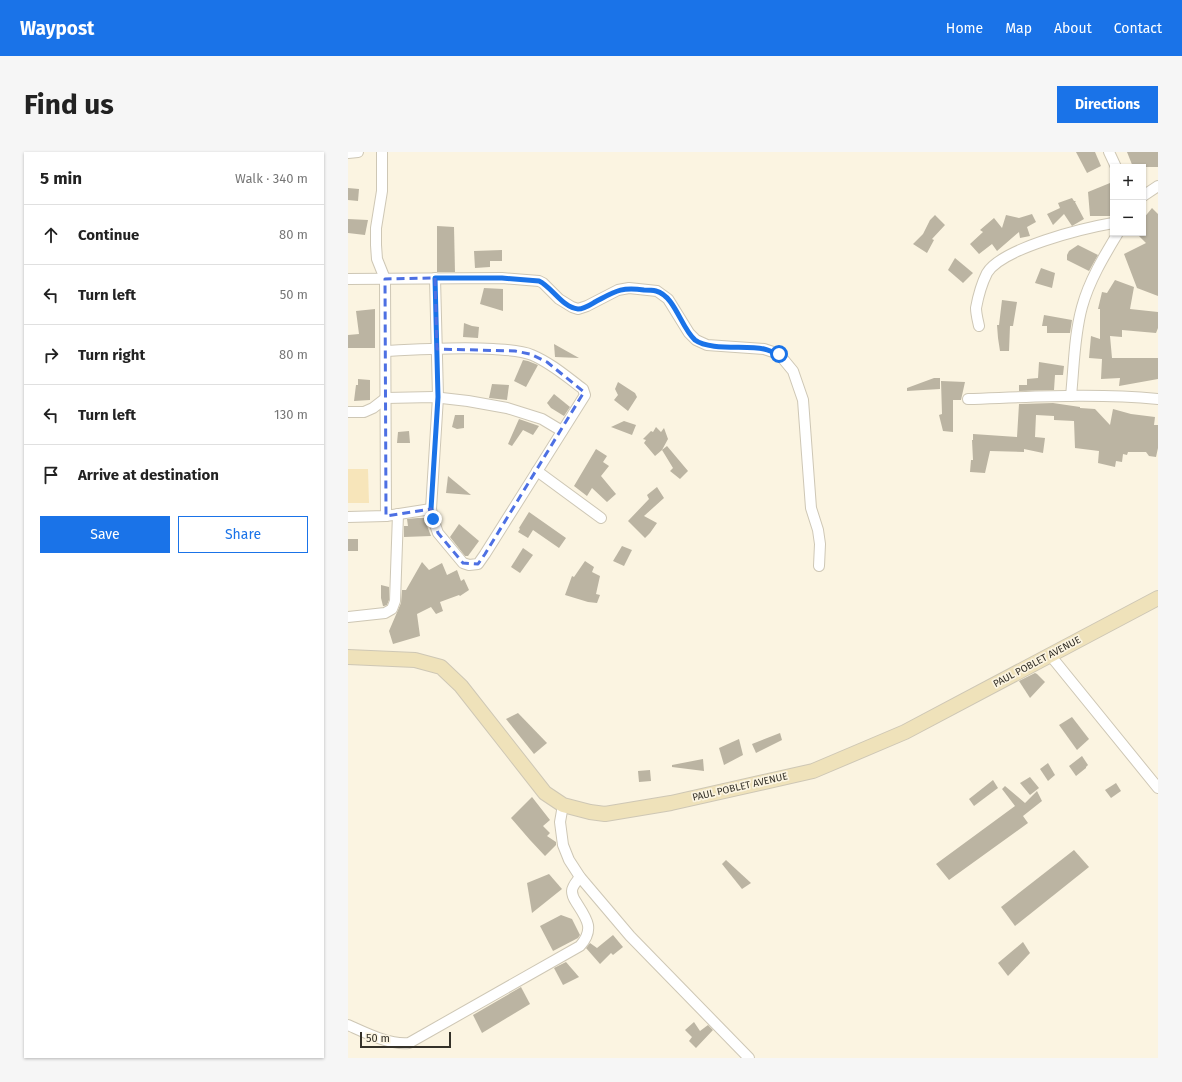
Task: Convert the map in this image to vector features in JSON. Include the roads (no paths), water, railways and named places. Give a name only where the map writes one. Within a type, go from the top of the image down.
[{"type":"main road","name":"PAUL POBLET AVENUE","points":[[348,656],[415,660],[442,667],[461,686],[545,793],[564,805],[590,812],[606,814],[671,803],[812,771],[905,732],[1158,598]]},
{"type":"street","points":[[348,153],[358,152]]},
{"type":"street","points":[[382,152],[382,191],[376,228],[376,245],[377,259],[385,279],[386,516]]},
{"type":"street","points":[[1109,152],[1115,164]]},
{"type":"street","points":[[1146,194],[1158,186]]},
{"type":"street","points":[[979,326],[976,310],[980,292],[988,272],[1002,260],[1030,245],[1087,228],[1110,224]]},
{"type":"street","points":[[1072,396],[1077,334],[1082,308],[1090,285],[1116,236]]},
{"type":"street","points":[[386,351],[437,349],[462,348],[515,351],[530,354],[547,362],[583,389],[585,396],[486,554],[478,564],[469,565],[463,563],[438,533],[431,509],[438,397],[437,349],[435,278]]},
{"type":"street","points":[[348,279],[502,278],[539,281],[559,299],[578,309],[618,290],[629,288],[657,291],[668,299],[689,333],[696,340],[707,345],[764,349],[779,354],[793,371],[803,400],[811,508],[818,530],[820,544],[819,566]]},
{"type":"street","points":[[968,399],[1072,396],[1139,397],[1158,399]]},
{"type":"street","points":[[348,412],[364,412],[373,408],[386,398],[438,397],[507,408],[542,419],[562,431]]},
{"type":"street","points":[[537,471],[601,518]]},
{"type":"street","points":[[348,517],[386,516],[431,509]]},
{"type":"street","points":[[348,617],[385,612],[392,609],[395,602],[398,514]]},
{"type":"street","points":[[1050,655],[1158,788]]},
{"type":"street","points":[[564,805],[560,822],[564,845],[569,860],[580,877],[630,936],[749,1058]]},
{"type":"street","points":[[348,1025],[386,1040],[401,1044],[409,1043],[570,952],[583,942],[588,935],[589,930],[586,917],[574,898],[572,890],[580,877]]}]
